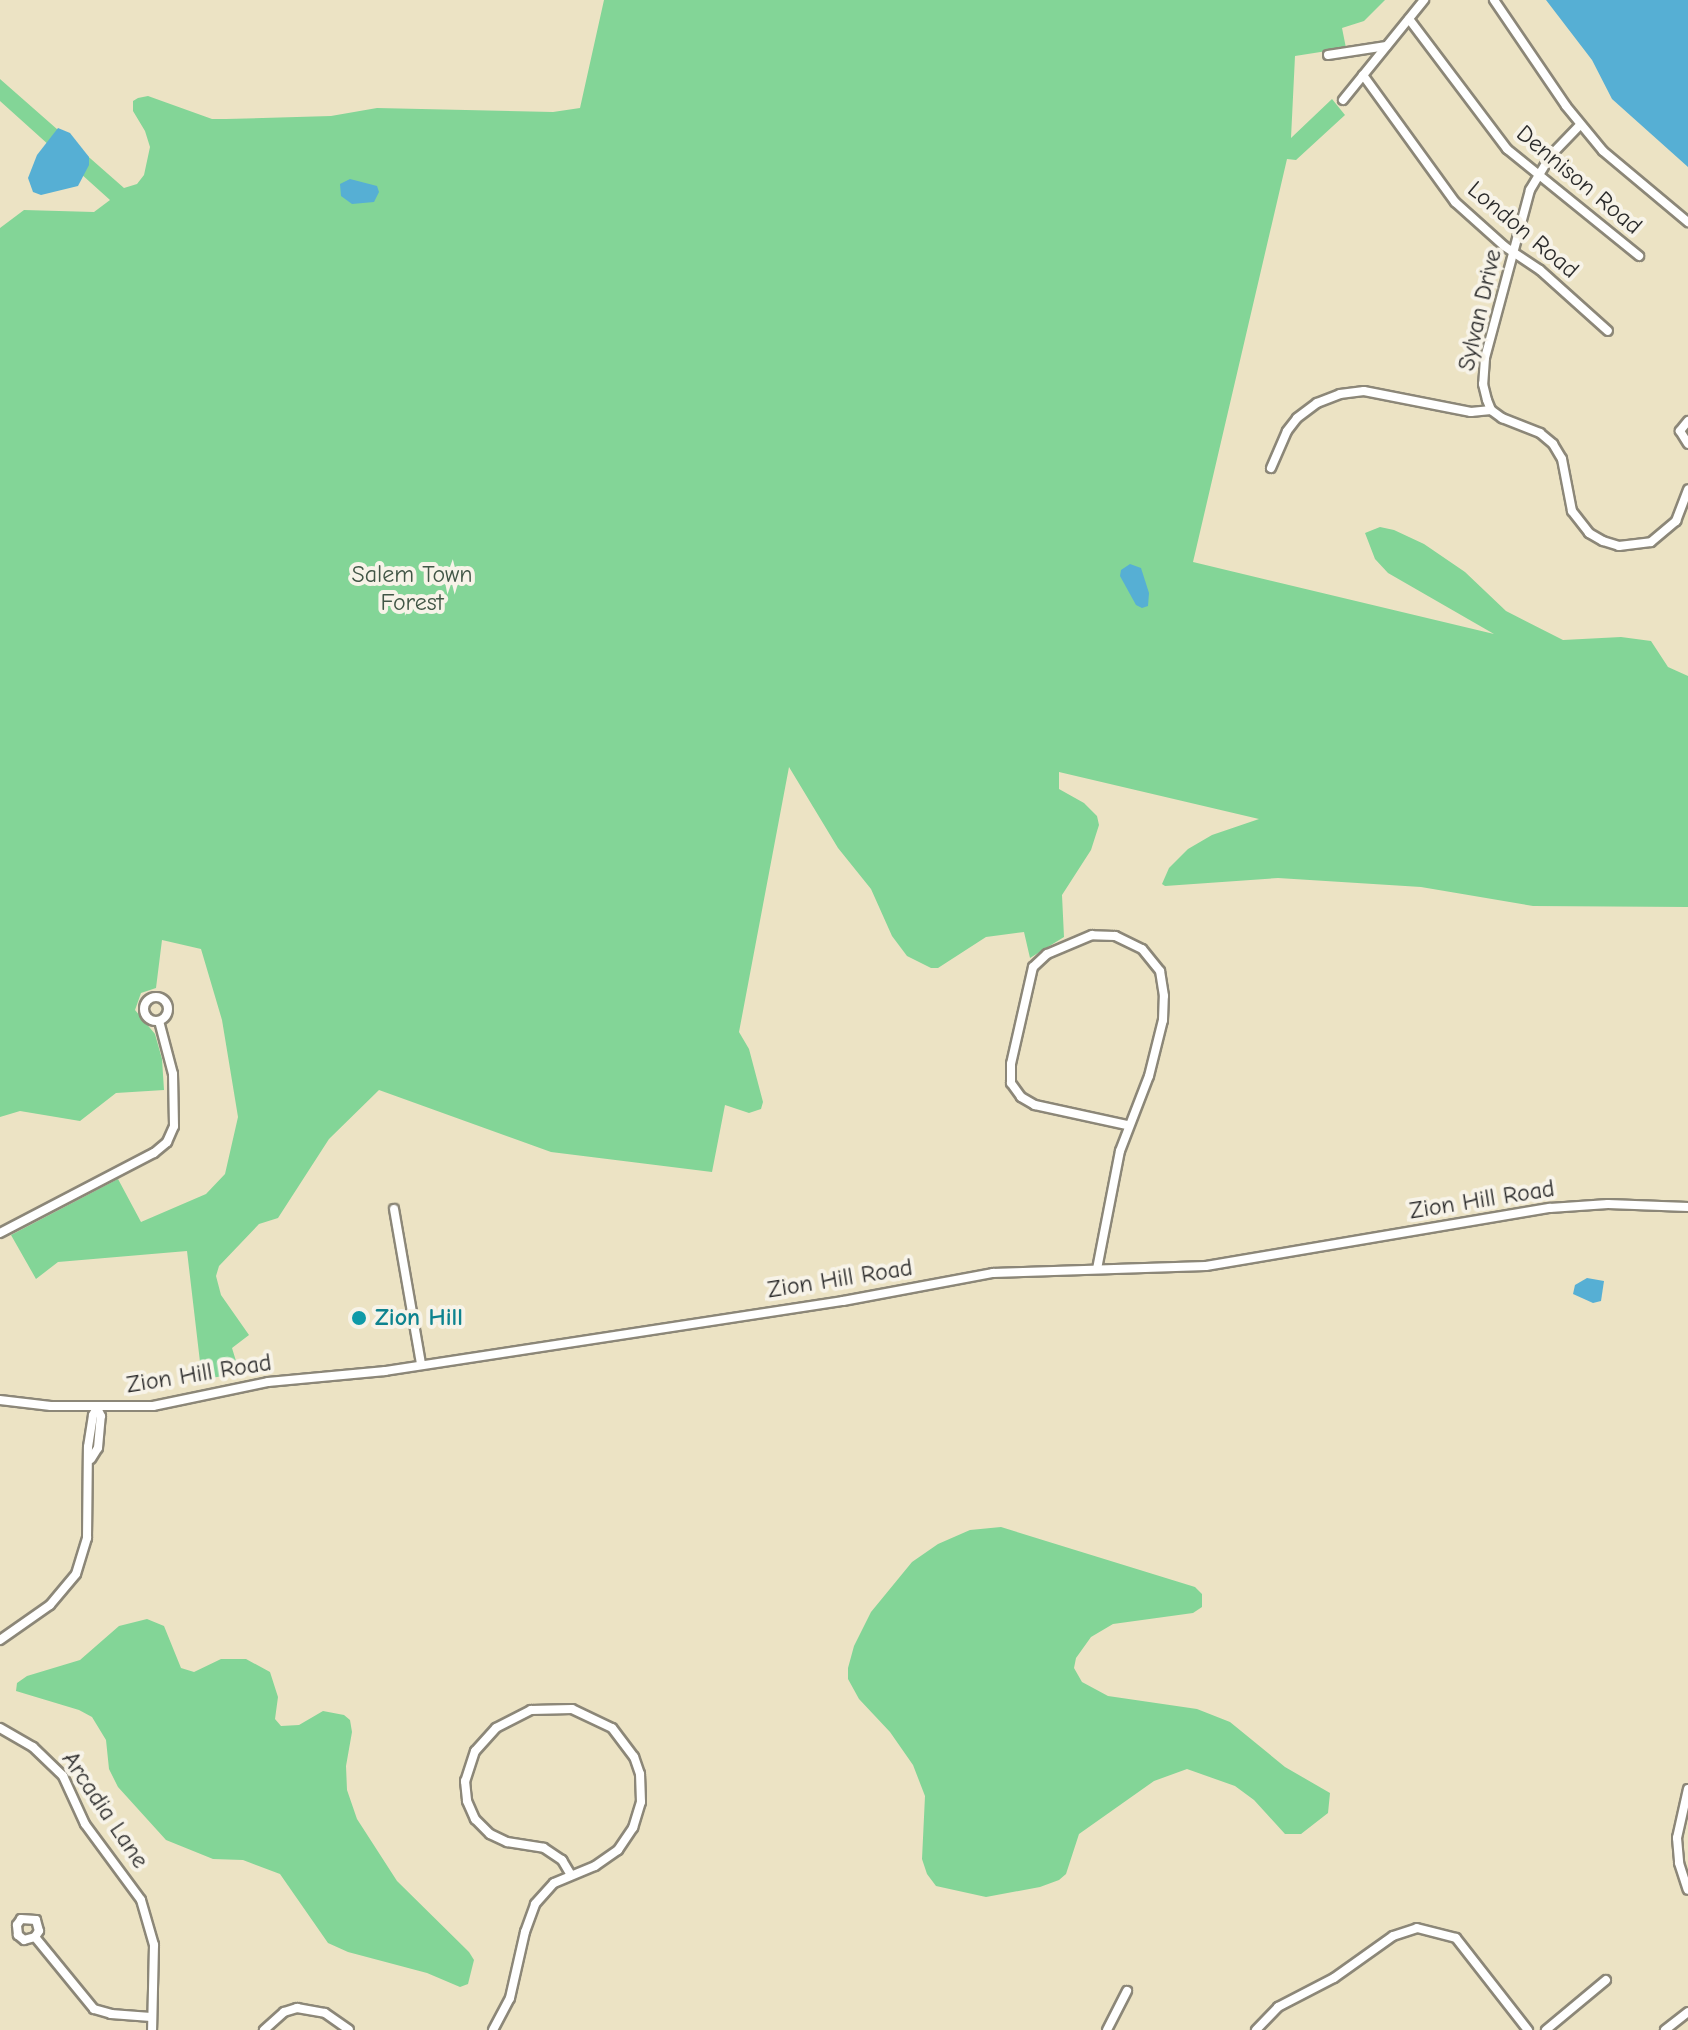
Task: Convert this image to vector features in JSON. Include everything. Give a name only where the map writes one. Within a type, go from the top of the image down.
[{"type":"street","points":[[1343,100],[1424,0]]},
{"type":"street","points":[[1494,0],[1580,125],[1621,168],[1688,222]]},
{"type":"street","name":"Dennison Road","points":[[1409,19],[1491,130],[1537,174],[1639,256]]},
{"type":"street","points":[[1328,55],[1387,46]]},
{"type":"street","name":"London Road","points":[[1363,75],[1455,202],[1540,270],[1608,331]]},
{"type":"street","name":"Sylvan Drive","points":[[1491,410],[1483,384],[1485,358],[1537,174],[1580,125]]},
{"type":"street","points":[[1271,468],[1297,418],[1317,403],[1340,394],[1364,391],[1471,412],[1491,410],[1540,433],[1553,444],[1562,459],[1572,511],[1589,533],[1619,546],[1651,542],[1676,521],[1688,489]]},
{"type":"street","points":[[1688,421],[1680,431],[1688,444]]},
{"type":"street","points":[[1097,1269],[1127,1125],[1149,1076],[1162,1027],[1163,980],[1153,959],[1137,945],[1115,936],[1092,935],[1047,954],[1031,972],[1011,1064],[1011,1083],[1021,1097],[1035,1105],[1127,1125]]},
{"type":"street","points":[[0,1233],[154,1153],[167,1142],[174,1126],[173,1074],[159,1021]]},
{"type":"street","name":"Zion Hill Road","points":[[0,1400],[97,1408],[153,1406],[268,1382],[421,1364],[843,1301],[993,1273],[1206,1266],[1550,1208],[1608,1204],[1688,1207]]},
{"type":"street","points":[[394,1209],[421,1364]]},
{"type":"street","points":[[0,1640],[50,1605],[76,1574],[87,1538],[91,1459],[88,1447],[97,1408]]},
{"type":"street","points":[[493,2030],[510,1998],[525,1932],[535,1904],[547,1889],[603,1862],[629,1836],[639,1811],[640,1774],[625,1741],[605,1723],[572,1709],[531,1710],[496,1728],[480,1745],[467,1771],[467,1801],[475,1819],[490,1834],[507,1842],[544,1848],[558,1857],[571,1875]]},
{"type":"street","name":"Arcadia Lane","points":[[0,1728],[33,1747],[63,1776],[85,1824],[141,1900],[154,1945],[152,2030]]},
{"type":"street","points":[[1688,1789],[1677,1838],[1679,1863],[1688,1890]]},
{"type":"street","points":[[1256,2030],[1278,2007],[1334,1978],[1393,1936],[1417,1928],[1456,1938],[1526,2026],[1513,2030]]},
{"type":"street","points":[[35,1937],[81,1998],[94,2009],[111,2014],[151,2017]]},
{"type":"street","points":[[1546,2030],[1606,1980]]},
{"type":"street","points":[[1107,2030],[1127,1991]]},
{"type":"street","points":[[264,2030],[284,2012],[297,2008],[325,2013],[349,2030]]},
{"type":"street","points":[[1665,2030],[1688,2012]]},
{"type":"green space","name":"Salem Town Forest","points":[[604,0],[1385,0],[1364,21],[1342,28],[1346,48],[1295,56],[1291,138],[1332,99],[1345,115],[1296,160],[1287,159],[1193,562],[1494,634],[1388,573],[1375,559],[1365,533],[1380,527],[1424,544],[1465,572],[1506,611],[1563,640],[1621,637],[1651,641],[1668,667],[1688,676],[1688,907],[1533,906],[1421,887],[1278,878],[1165,886],[1162,884],[1169,868],[1188,849],[1212,835],[1259,819],[1059,772],[1059,789],[1084,803],[1097,816],[1099,825],[1091,850],[1062,895],[1064,937],[1030,958],[1024,932],[986,937],[938,968],[931,968],[907,956],[892,936],[871,889],[838,848],[789,767],[739,1032],[749,1049],[763,1102],[761,1109],[749,1113],[725,1105],[712,1172],[551,1152],[379,1090],[329,1139],[278,1218],[259,1224],[219,1266],[216,1276],[221,1295],[249,1335],[232,1348],[240,1374],[202,1379],[187,1251],[58,1262],[36,1279],[11,1235],[118,1179],[141,1222],[206,1194],[225,1174],[238,1117],[222,1020],[201,949],[162,940],[156,988],[141,993],[135,1010],[155,1034],[162,1059],[164,1090],[116,1093],[80,1121],[20,1111],[0,1117],[0,228],[24,210],[94,212],[110,200],[0,101],[0,79],[124,188],[137,184],[144,175],[150,147],[133,111],[133,101],[148,96],[212,119],[331,116],[377,108],[553,112],[580,108]]},
{"type":"green space","points":[[1001,1527],[1195,1587],[1202,1594],[1202,1607],[1193,1613],[1113,1624],[1091,1637],[1076,1658],[1074,1668],[1082,1682],[1108,1696],[1197,1709],[1230,1722],[1285,1767],[1330,1793],[1328,1813],[1301,1834],[1285,1834],[1254,1800],[1235,1786],[1187,1769],[1154,1781],[1079,1834],[1066,1874],[1059,1880],[1040,1887],[986,1897],[936,1886],[927,1874],[922,1859],[925,1796],[913,1765],[890,1732],[859,1699],[848,1679],[848,1668],[854,1646],[871,1612],[912,1562],[938,1544],[970,1530]]},
{"type":"green space","points":[[147,1619],[164,1626],[181,1668],[194,1672],[221,1659],[246,1659],[270,1672],[278,1697],[275,1719],[281,1726],[299,1725],[323,1711],[344,1715],[350,1720],[352,1732],[346,1766],[347,1790],[357,1819],[397,1881],[469,1952],[474,1960],[468,1984],[460,1987],[427,1973],[348,1952],[328,1943],[280,1874],[243,1860],[213,1859],[166,1840],[118,1787],[109,1769],[106,1740],[92,1717],[79,1710],[16,1691],[17,1683],[27,1676],[80,1660],[119,1626]]},
{"type":"water","points":[[1546,0],[1688,0],[1688,167],[1612,99],[1592,60]]},
{"type":"water","points":[[58,128],[70,133],[89,157],[89,165],[78,186],[41,195],[33,192],[28,178],[37,155]]},
{"type":"water","points":[[350,179],[377,186],[379,192],[374,202],[352,204],[341,196],[340,184]]},
{"type":"water","points":[[1130,564],[1141,568],[1149,593],[1148,606],[1142,608],[1136,605],[1120,576],[1121,570]]},
{"type":"water","points":[[1587,1278],[1604,1281],[1601,1301],[1593,1303],[1573,1294],[1575,1285]]},
{"type":"place","name":"Zion Hill","points":[[359,1318]]}]
